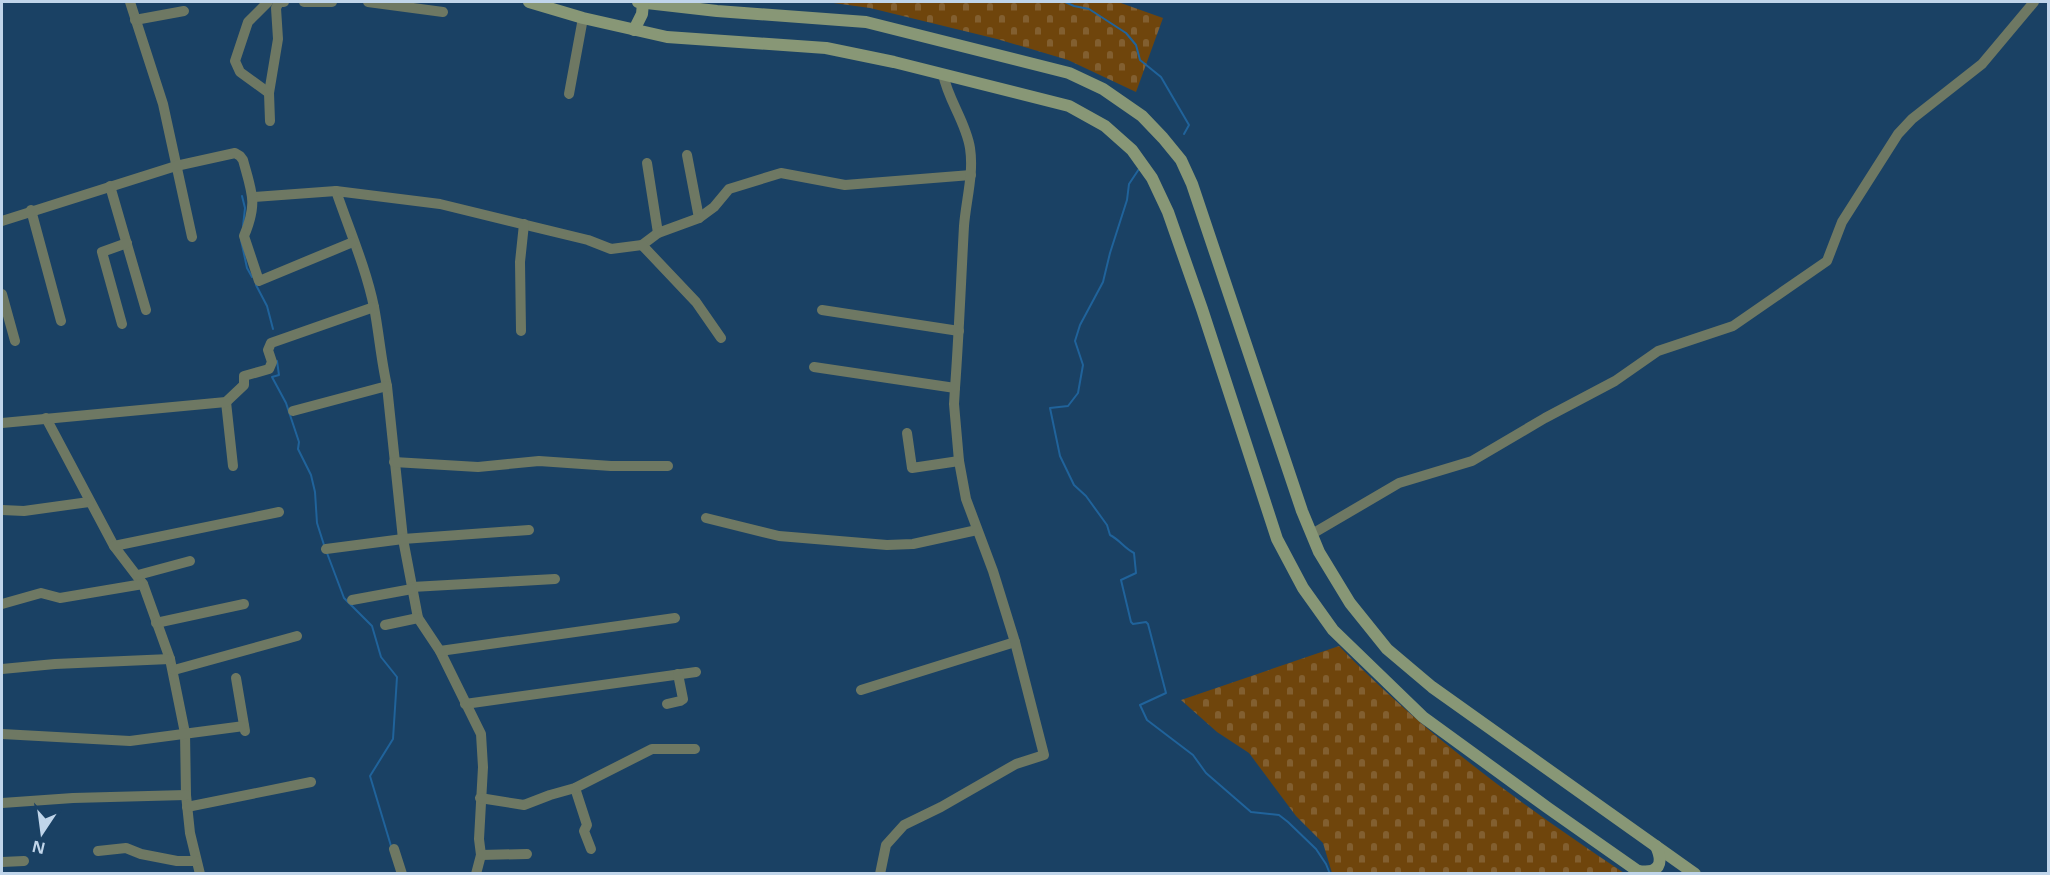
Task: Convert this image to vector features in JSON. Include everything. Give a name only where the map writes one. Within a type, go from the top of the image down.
[{"type":"street","points":[[130,2],[163,104],[192,237]]},
{"type":"street","points":[[268,2],[248,22],[235,61],[240,72],[269,93]]},
{"type":"street","points":[[270,121],[269,93],[278,39],[276,8],[278,2],[284,2]]},
{"type":"street","points":[[304,2],[332,2]]},
{"type":"street","points":[[368,2],[443,12]]},
{"type":"street","points":[[528,2],[583,18],[667,37],[826,48],[894,62],[1069,106],[1104,126],[1132,150],[1152,178],[1168,212],[1203,309],[1277,538],[1303,588],[1342,640],[1423,717],[1640,872],[1653,871],[1658,867],[1660,855],[1656,846]]},
{"type":"street","points":[[634,30],[642,14],[641,2],[717,11],[866,22],[1069,73],[1103,88],[1142,116],[1181,160],[1192,183],[1302,511],[1319,552],[1350,603],[1387,649],[1432,687],[1695,873]]},
{"type":"street","points":[[1312,534],[1399,483],[1472,461],[1545,418],[1615,381],[1658,351],[1733,326],[1827,261],[1842,222],[1898,134],[1912,119],[1982,64],[2034,2]]},
{"type":"street","points":[[135,20],[184,11]]},
{"type":"street","points":[[569,94],[583,18]]},
{"type":"street","points":[[880,873],[886,845],[904,825],[941,807],[1016,764],[1044,755],[1015,642],[993,571],[966,499],[959,461],[954,404],[964,223],[971,175],[970,148],[965,128],[945,84],[943,74]]},
{"type":"street","points":[[2,221],[176,166],[235,153],[243,160],[254,197],[250,222],[244,236],[259,281],[353,242]]},
{"type":"street","points":[[687,155],[699,218]]},
{"type":"street","points":[[647,163],[658,233]]},
{"type":"street","points":[[254,197],[336,191],[440,204],[588,240],[611,249],[642,245],[658,233],[699,218],[714,207],[729,189],[781,173],[844,185],[971,175]]},
{"type":"street","points":[[110,186],[146,310]]},
{"type":"street","points":[[336,191],[374,307],[382,367],[387,386],[403,539],[418,618],[440,651],[481,734],[483,767],[479,839],[481,855],[476,873]]},
{"type":"street","points":[[31,210],[61,321]]},
{"type":"street","points":[[521,331],[520,262],[524,224]]},
{"type":"street","points":[[123,324],[102,252],[127,243]]},
{"type":"street","points":[[642,245],[696,303],[721,338]]},
{"type":"street","points":[[2,294],[15,341]]},
{"type":"street","points":[[2,423],[226,402],[236,396],[244,385],[244,376],[269,369],[272,362],[268,350],[271,343],[374,307]]},
{"type":"street","points":[[822,310],[959,331]]},
{"type":"street","points":[[814,367],[955,387]]},
{"type":"street","points":[[293,411],[387,386]]},
{"type":"street","points":[[226,402],[233,466]]},
{"type":"street","points":[[46,418],[114,546],[141,580],[172,664],[185,733],[186,801],[190,833],[200,873]]},
{"type":"street","points":[[907,433],[912,468],[959,461]]},
{"type":"street","points":[[394,462],[478,467],[540,460],[611,466],[668,466]]},
{"type":"street","points":[[2,510],[24,510],[89,502]]},
{"type":"street","points":[[114,546],[279,512]]},
{"type":"street","points":[[706,518],[778,536],[887,545],[913,544],[977,530]]},
{"type":"street","points":[[326,549],[403,539],[529,530]]},
{"type":"street","points":[[2,604],[41,593],[60,598],[141,580],[190,561]]},
{"type":"street","points":[[352,600],[412,588],[555,579]]},
{"type":"street","points":[[156,623],[244,604]]},
{"type":"street","points":[[385,624],[418,618]]},
{"type":"street","points":[[440,651],[675,618]]},
{"type":"street","points":[[2,669],[55,664],[172,664],[297,636]]},
{"type":"street","points":[[861,690],[1015,642]]},
{"type":"street","points":[[465,704],[696,672]]},
{"type":"street","points":[[667,704],[682,699],[678,674]]},
{"type":"street","points":[[2,734],[130,741],[185,733],[245,729],[236,678]]},
{"type":"street","points":[[480,798],[522,806],[575,788],[652,749],[695,749]]},
{"type":"street","points":[[2,803],[73,798],[186,801],[311,782]]},
{"type":"street","points":[[575,788],[587,825],[584,831],[591,849]]},
{"type":"street","points":[[98,851],[126,848],[141,854],[177,861],[196,861]]},
{"type":"street","points":[[394,849],[402,873]]},
{"type":"street","points":[[481,855],[527,854]]},
{"type":"street","points":[[2,862],[24,861]]},
{"type":"green space","points":[[826,2],[1118,2],[1163,18],[1136,92],[1068,60],[997,39],[870,8]]},
{"type":"green space","points":[[1339,646],[1372,679],[1440,739],[1512,795],[1624,873],[1332,873],[1323,843],[1296,816],[1249,753],[1217,732],[1181,700]]},
{"type":"waterway","points":[[1065,2],[1089,9],[1126,33],[1136,45],[1140,60],[1161,77],[1189,125],[1184,134]]},
{"type":"waterway","points":[[1139,169],[1129,184],[1127,200],[1103,282],[1080,325],[1075,341],[1083,365],[1078,393],[1068,406],[1050,408],[1060,456],[1074,485],[1086,496],[1107,525],[1110,535],[1134,553],[1136,573],[1121,580],[1131,622],[1148,624],[1166,693],[1140,705],[1147,720],[1193,755],[1206,773],[1251,812],[1279,815],[1288,822],[1316,849],[1330,874]]},
{"type":"waterway","points":[[242,196],[245,208],[243,226]]},
{"type":"waterway","points":[[241,240],[247,268],[252,277]]},
{"type":"waterway","points":[[256,285],[267,306],[273,329]]},
{"type":"waterway","points":[[277,361],[279,375],[272,377],[286,403],[299,442],[298,449],[311,475],[315,492],[317,523],[324,545]]},
{"type":"waterway","points":[[327,553],[344,598],[372,626],[381,657],[397,677],[393,739],[370,776],[391,846]]}]
